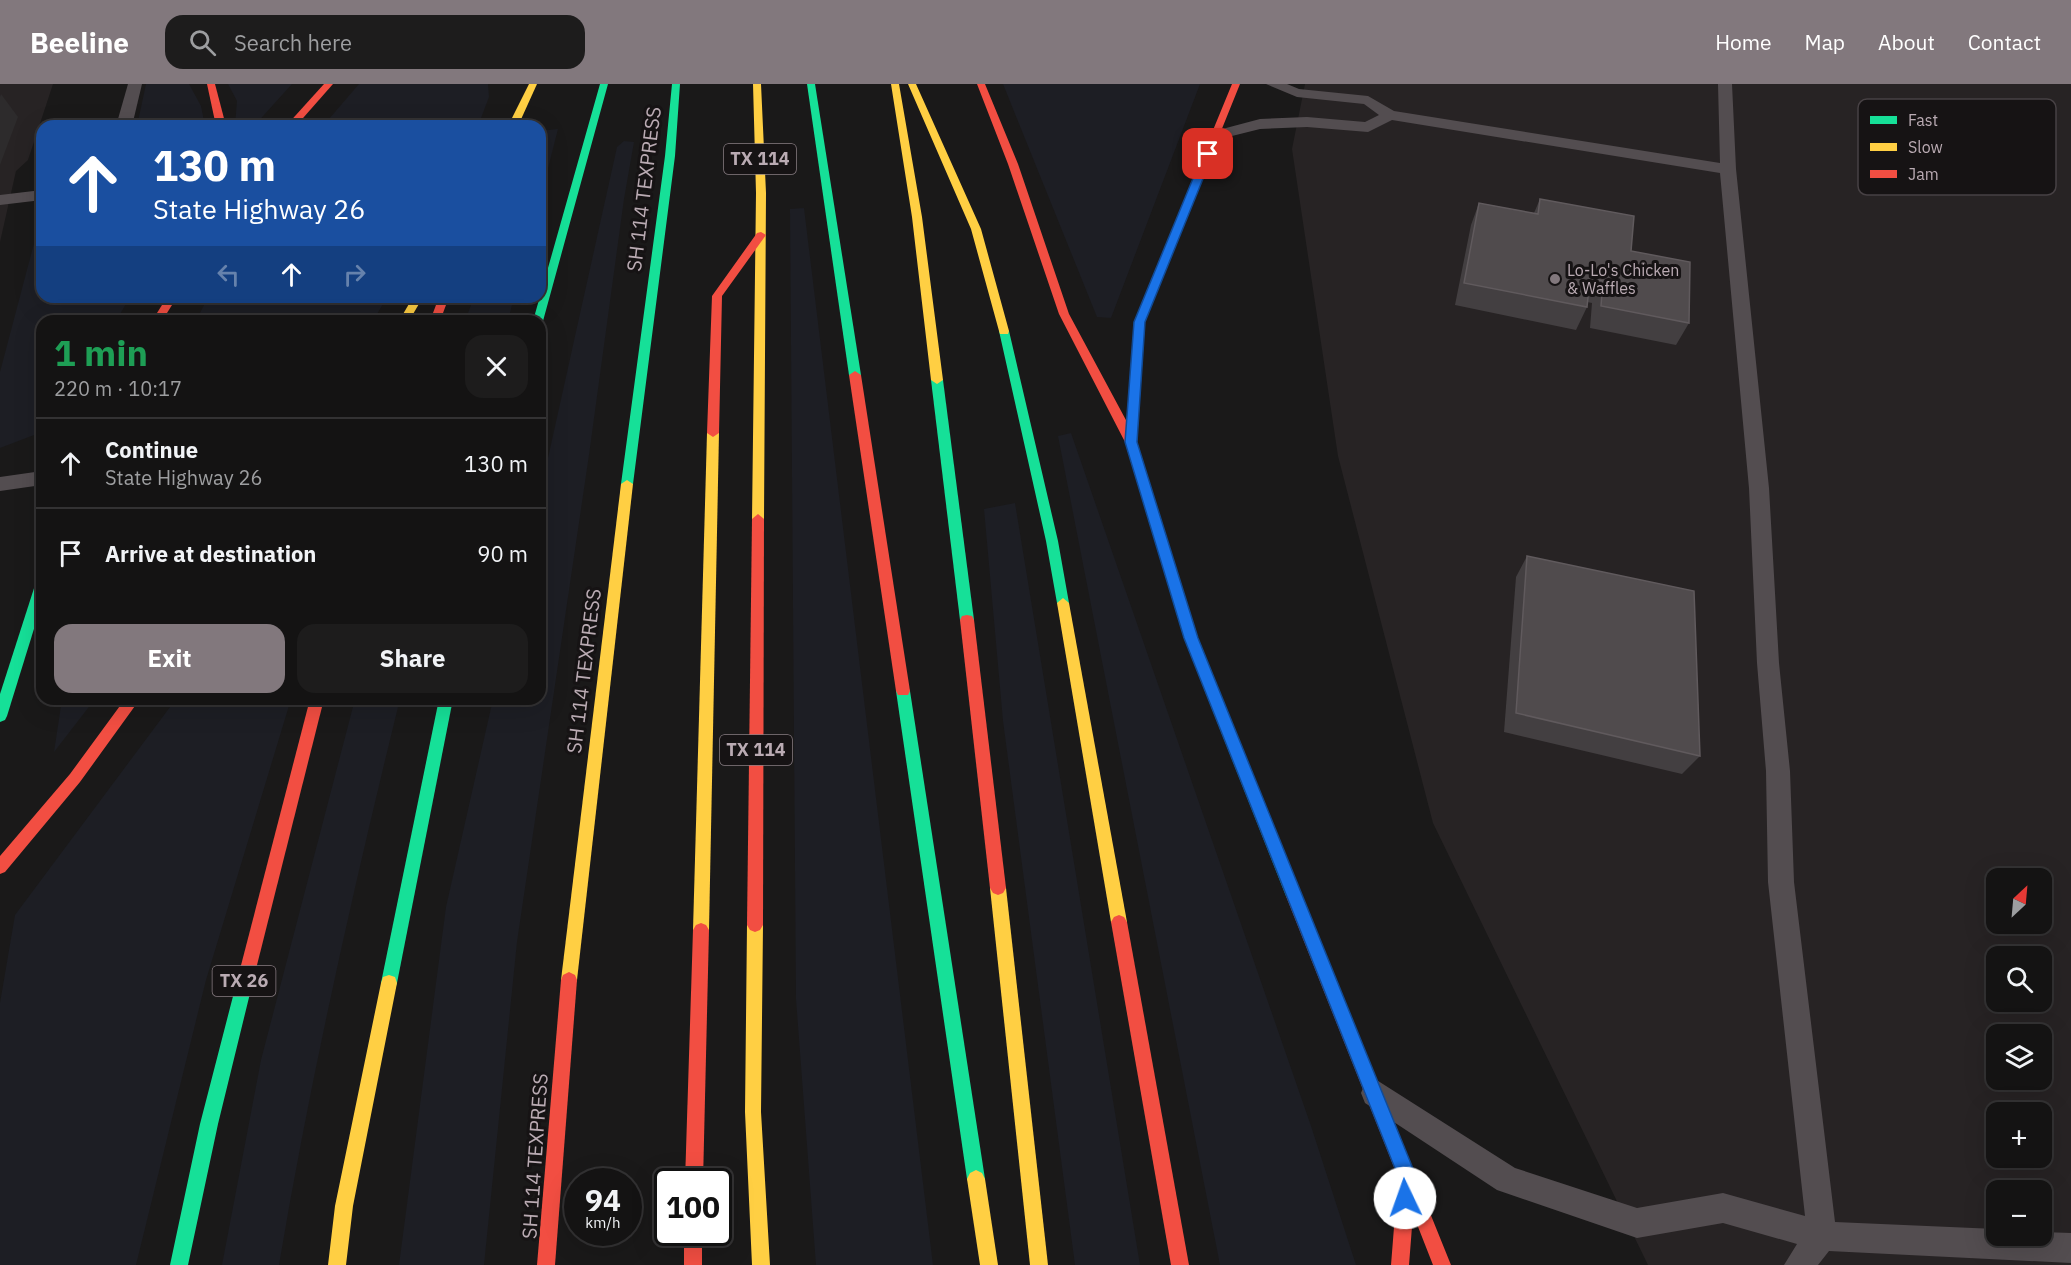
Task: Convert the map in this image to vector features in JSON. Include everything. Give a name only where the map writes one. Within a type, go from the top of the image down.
[{"type":"main road","points":[[211,84],[220,120]]},
{"type":"main road","points":[[296,120],[329,84]]},
{"type":"main road","points":[[516,120],[532,84]]},
{"type":"main road","points":[[546,292],[604,84]]},
{"type":"main road","name":"SH 114 TEXPRESS","points":[[546,1265],[555,1132],[603,661],[670,156],[676,84]]},
{"type":"main road","name":"TX 114","points":[[757,84],[761,235],[753,1112],[761,1265]]},
{"type":"main road","points":[[811,84],[989,1265]]},
{"type":"main road","points":[[895,84],[928,291],[944,436],[965,581],[1039,1265]]},
{"type":"main road","points":[[912,84],[976,229],[1029,434],[1052,541],[1180,1265]]},
{"type":"main road","points":[[981,84],[1013,164],[1064,314],[1131,442],[1191,638],[1442,1265]]},
{"type":"main road","points":[[1131,442],[1140,322],[1236,84]]},
{"type":"main road","points":[[694,1168],[717,296],[761,235]]},
{"type":"main road","points":[[0,716],[36,601]]},
{"type":"main road","points":[[0,867],[75,778],[129,705]]},
{"type":"main road","name":"TX 26","points":[[179,1265],[209,1124],[315,705]]},
{"type":"main road","points":[[337,1265],[344,1206],[445,705]]},
{"type":"main road","points":[[1400,1265],[1407,1176]]},
{"type":"main road","points":[[693,1246],[693,1265]]},
{"type":"lane","points":[[126,120],[135,84]]},
{"type":"lane","points":[[1273,84],[1297,93],[1368,100],[1390,115],[1728,169]]},
{"type":"lane","points":[[1725,84],[1728,169],[1758,488],[1768,663],[1778,771],[1781,882],[1822,1236],[1799,1265]]},
{"type":"lane","points":[[1216,135],[1260,124],[1307,122],[1368,127],[1390,115]]},
{"type":"lane","points":[[0,200],[36,196]]},
{"type":"lane","points":[[0,484],[36,479]]},
{"type":"lane","points":[[1371,1091],[1507,1180],[1637,1223],[1723,1208],[1822,1236],[2071,1248]]},
{"type":"shaded area","points":[[0,84],[53,84],[41,120],[36,120],[36,136],[28,160],[16,171],[0,242]]},
{"type":"shaded area","points":[[146,84],[189,84],[201,106],[204,120],[138,120]]},
{"type":"shaded area","points":[[228,84],[292,84],[259,120],[235,120],[237,101]]},
{"type":"shaded area","points":[[359,84],[488,84],[489,97],[480,120],[328,120]]},
{"type":"shaded area","points":[[1003,84],[1200,84],[1111,318],[1097,317]]},
{"type":"shaded area","points":[[1305,84],[2071,84],[2071,1265],[1648,1265],[1433,823],[1338,456],[1292,149]]},
{"type":"shaded area","points":[[558,129],[546,176],[546,130]]},
{"type":"shaded area","points":[[624,141],[634,142],[517,942],[484,1265],[399,1265],[446,907],[492,705],[546,705],[546,467],[617,147]]},
{"type":"shaded area","points":[[804,208],[933,1265],[816,1265],[796,999],[790,209]]},
{"type":"shaded area","points":[[36,236],[36,303],[126,303],[120,315],[36,315],[36,434],[0,448],[0,372]]},
{"type":"shaded area","points":[[205,303],[384,303],[376,315],[199,315]]},
{"type":"shaded area","points":[[472,303],[512,303],[510,315],[467,315]]},
{"type":"shaded area","points":[[1071,433],[1311,1126],[1356,1265],[1220,1265],[1058,436]]},
{"type":"shaded area","points":[[1015,503],[1140,1265],[1075,1265],[1003,721],[984,509]]},
{"type":"shaded area","points":[[61,705],[90,705],[54,752]]},
{"type":"shaded area","points":[[172,705],[289,705],[206,980],[136,1265],[0,1265],[0,1003],[15,915]]},
{"type":"shaded area","points":[[353,705],[399,705],[334,981],[279,1265],[222,1265],[261,1060]]},
{"type":"building","name":"Lo-Lo's Chicken & Waffles","points":[[1540,199],[1634,216],[1631,251],[1690,262],[1689,323],[1601,306],[1603,281],[1590,278],[1587,307],[1464,283],[1479,203],[1538,214]]},
{"type":"building","points":[[1527,556],[1694,591],[1700,756],[1516,713]]},
{"type":"traffic: fast","points":[[546,292],[604,84]]},
{"type":"traffic: fast","points":[[627,484],[670,156],[676,84]]},
{"type":"traffic: fast","points":[[811,84],[855,375]]},
{"type":"traffic: fast","points":[[540,315],[543,303]]},
{"type":"traffic: fast","points":[[1004,331],[1052,541],[1063,603]]},
{"type":"traffic: fast","points":[[937,380],[967,620]]},
{"type":"traffic: fast","points":[[1144,485],[1191,638],[1294,896]]},
{"type":"traffic: fast","points":[[0,716],[36,601]]},
{"type":"traffic: fast","points":[[903,691],[976,1179]]},
{"type":"traffic: fast","points":[[389,983],[445,705]]},
{"type":"traffic: fast","points":[[179,1265],[209,1124],[247,973]]},
{"type":"traffic: slow","points":[[516,120],[533,84]]},
{"type":"traffic: slow","points":[[757,84],[761,193],[758,519]]},
{"type":"traffic: slow","points":[[895,84],[917,217],[937,380]]},
{"type":"traffic: slow","points":[[912,84],[976,229],[1004,331]]},
{"type":"traffic: slow","points":[[408,315],[414,303]]},
{"type":"traffic: slow","points":[[701,930],[713,433]]},
{"type":"traffic: slow","points":[[569,980],[627,484]]},
{"type":"traffic: slow","points":[[1063,603],[1119,922]]},
{"type":"traffic: slow","points":[[998,888],[1039,1265]]},
{"type":"traffic: slow","points":[[755,925],[753,1112],[761,1265]]},
{"type":"traffic: slow","points":[[337,1265],[344,1206],[389,983]]},
{"type":"traffic: slow","points":[[976,1179],[989,1265]]},
{"type":"traffic: jam","points":[[211,84],[220,120]]},
{"type":"traffic: jam","points":[[296,120],[329,84]]},
{"type":"traffic: jam","points":[[981,84],[1013,164],[1064,314],[1131,442],[1144,485]]},
{"type":"traffic: jam","points":[[1131,442],[1139,322],[1236,84]]},
{"type":"traffic: jam","points":[[713,433],[717,296],[761,235]]},
{"type":"traffic: jam","points":[[161,315],[168,303]]},
{"type":"traffic: jam","points":[[437,315],[442,303]]},
{"type":"traffic: jam","points":[[855,375],[903,691]]},
{"type":"traffic: jam","points":[[755,925],[758,519]]},
{"type":"traffic: jam","points":[[967,620],[998,888]]},
{"type":"traffic: jam","points":[[0,867],[75,778],[129,705]]},
{"type":"traffic: jam","points":[[247,973],[315,705]]},
{"type":"traffic: jam","points":[[1294,896],[1442,1265]]},
{"type":"traffic: jam","points":[[1119,922],[1180,1265]]},
{"type":"traffic: jam","points":[[694,1168],[701,930]]},
{"type":"traffic: jam","points":[[546,1265],[569,980]]},
{"type":"traffic: jam","points":[[1400,1265],[1407,1176]]},
{"type":"traffic: jam","points":[[693,1246],[693,1265]]},
{"type":"place","name":"Lo-Lo's Chicken & Waffles","points":[[1555,279]]},
{"type":"route","points":[[1208,154],[1140,322],[1131,442],[1191,638],[1407,1176],[1405,1198]]}]
